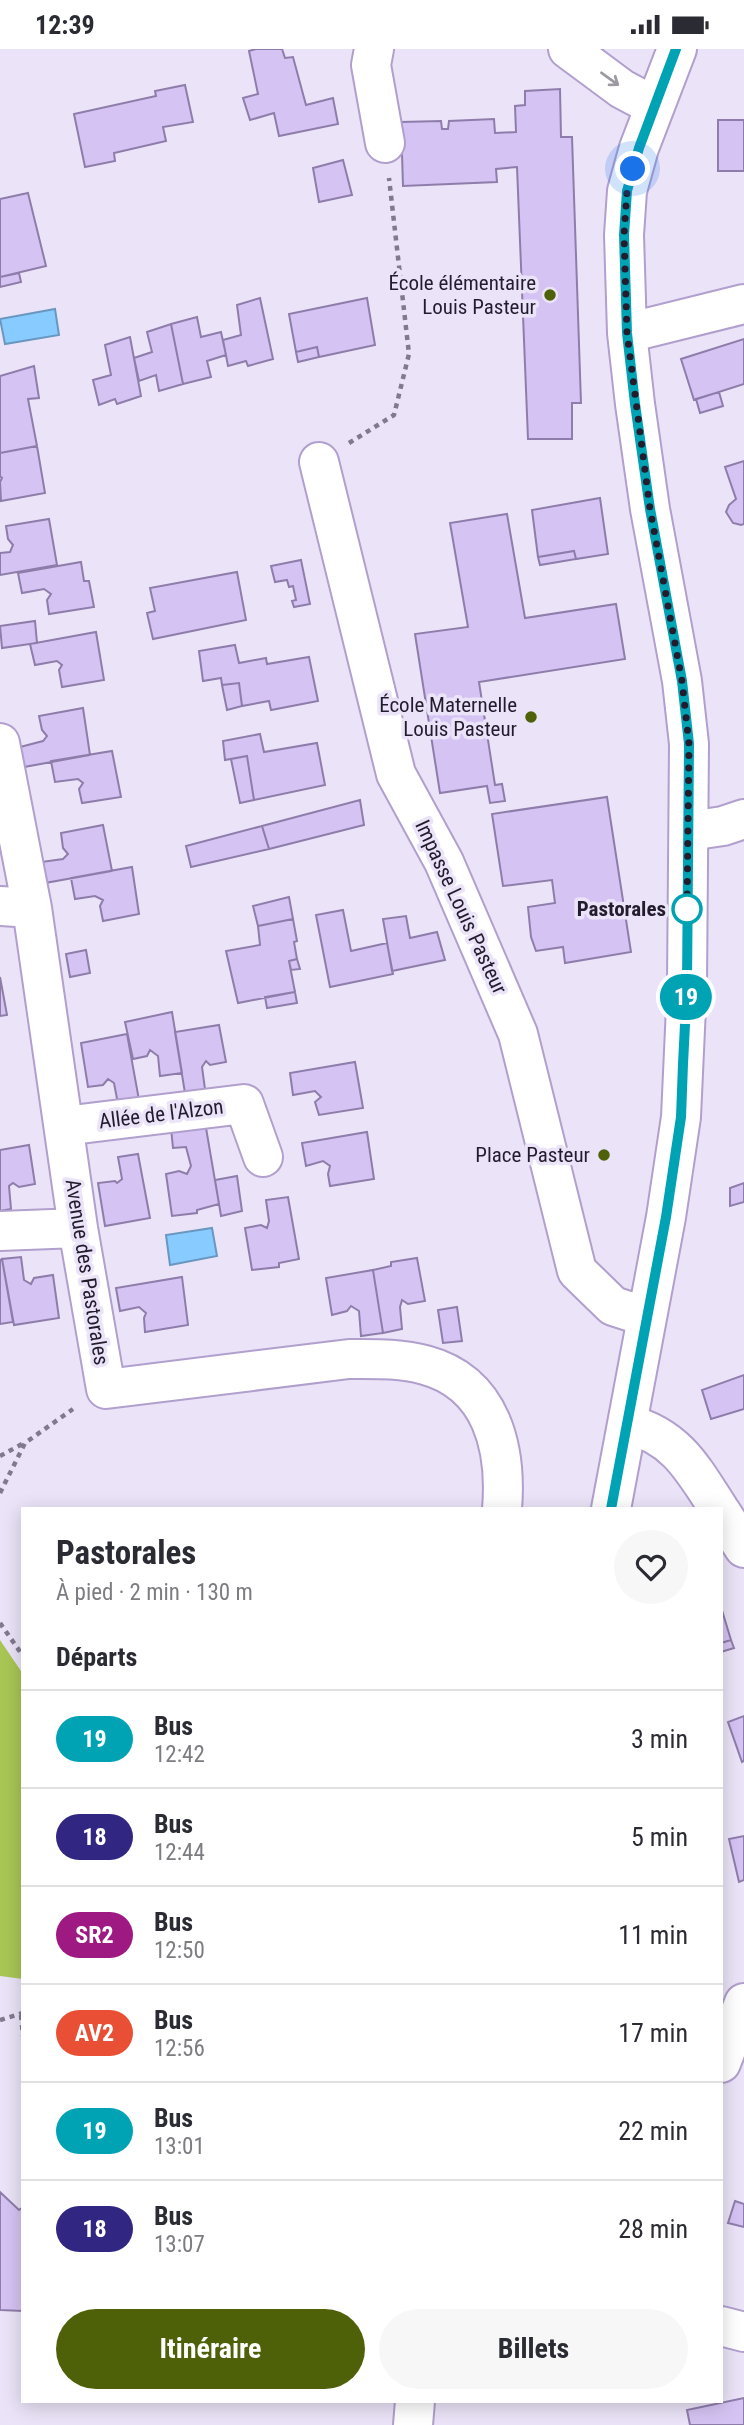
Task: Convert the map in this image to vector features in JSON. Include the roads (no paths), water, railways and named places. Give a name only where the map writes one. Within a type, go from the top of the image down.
[{"type":"street","points":[[374,49],[371,65],[385,143]]},
{"type":"street","points":[[568,49],[622,89],[654,106]]},
{"type":"street","points":[[611,1507],[666,1217],[681,1117],[687,985],[689,744],[682,681],[650,509],[627,333],[624,235],[627,191],[654,106],[677,49]]},
{"type":"street","points":[[627,333],[744,304]]},
{"type":"street","name":"Impasse Louis Pasteur","points":[[318,462],[396,774],[444,862],[518,1034],[577,1271],[613,1306],[647,1317]]},
{"type":"street","name":"Avenue des Pastorales","points":[[0,743],[16,907],[64,1126],[78,1228],[106,1389],[349,1359],[387,1358],[426,1365],[457,1379],[477,1398],[490,1417],[502,1453],[502,1507]]},
{"type":"street","points":[[689,831],[744,820]]},
{"type":"street","name":"Allée de l'Alzon","points":[[64,1126],[244,1104],[263,1157]]},
{"type":"street","points":[[0,1231],[78,1228]]},
{"type":"street","points":[[628,1424],[644,1428],[678,1450],[718,1507]]},
{"type":"street","points":[[723,1515],[744,1548]]},
{"type":"street","points":[[723,2058],[744,2003]]},
{"type":"street","points":[[723,2327],[744,2332]]},
{"type":"street","points":[[414,2425],[415,2403]]},
{"type":"water","points":[[55,309],[59,335],[5,344],[0,319]]},
{"type":"water","points":[[212,1228],[217,1256],[170,1265],[166,1235]]},
{"type":"place","name":"École élémentaire Louis Pasteur","points":[[550,295]]},
{"type":"place","name":"École Maternelle Louis Pasteur","points":[[531,717]]},
{"type":"place","name":"Pastorales","points":[[687,909]]},
{"type":"place","name":"Place Pasteur","points":[[604,1155]]}]
